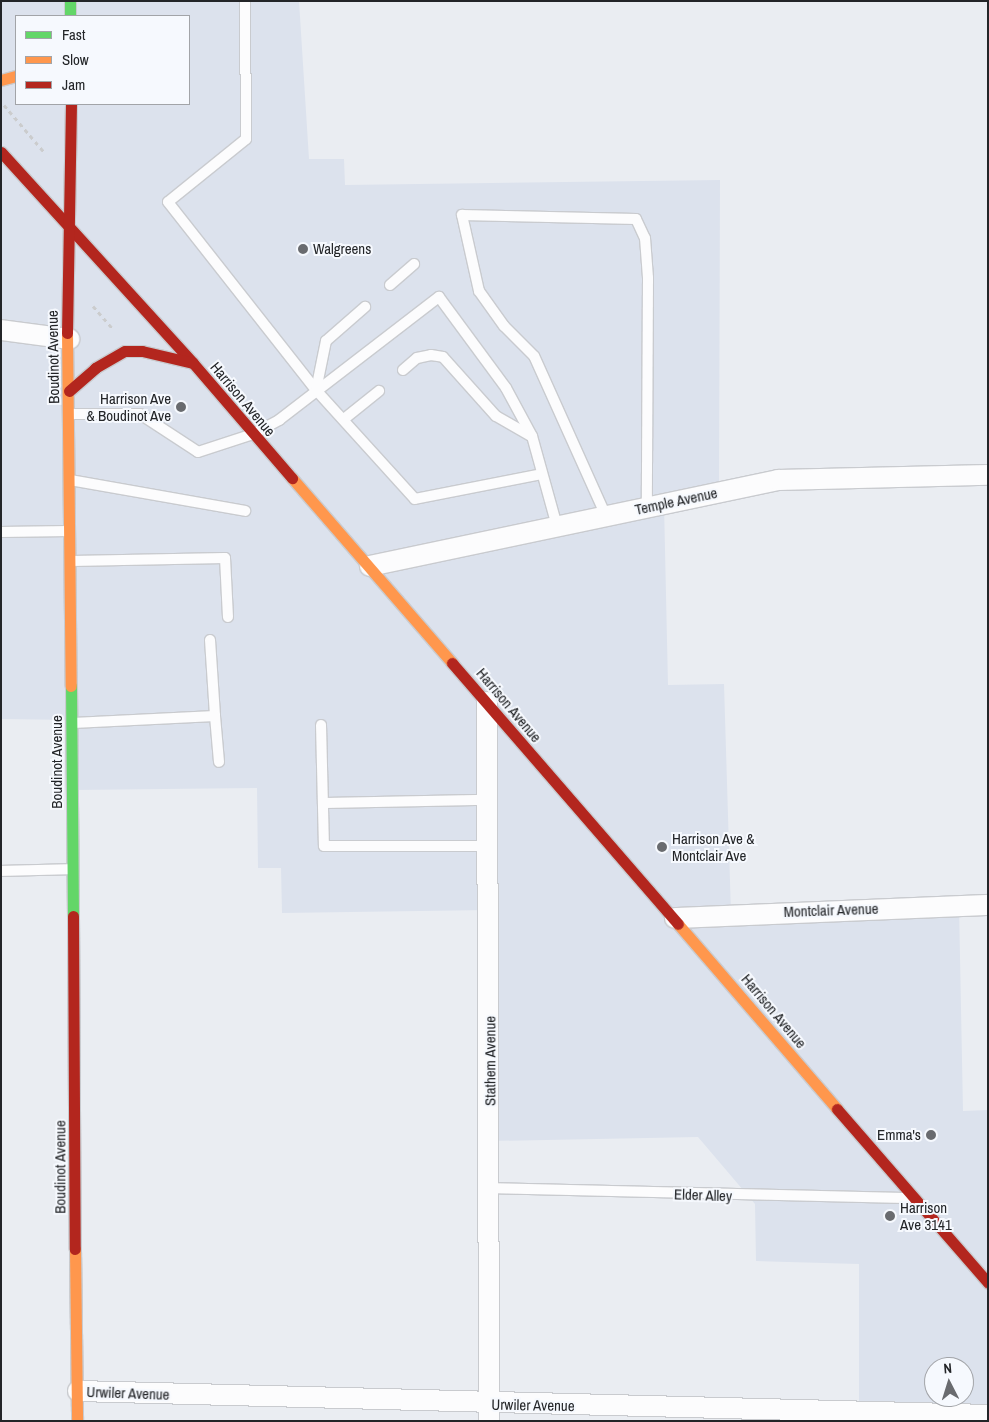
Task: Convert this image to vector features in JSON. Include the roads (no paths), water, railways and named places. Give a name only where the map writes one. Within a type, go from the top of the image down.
[{"type":"street","points":[[70,1],[70,15]]},
{"type":"street","points":[[1,80],[15,76]]},
{"type":"street","name":"Boudinot Avenue","points":[[71,105],[70,229],[67,278],[77,1421]]},
{"type":"street","name":"Harrison Avenue","points":[[1,152],[193,362],[253,434],[487,702],[567,798],[675,918],[988,1283]]},
{"type":"street","points":[[1,330],[69,339]]},
{"type":"street","points":[[69,391],[96,368],[125,351],[142,351],[193,362]]},
{"type":"street","name":"Temple Avenue","points":[[370,566],[647,506],[778,480],[988,475]]},
{"type":"street","name":"Stathem Avenue","points":[[487,702],[491,1188],[489,1412]]},
{"type":"street","name":"Montclair Avenue","points":[[675,918],[988,904]]},
{"type":"street","name":"Urwiler Avenue","points":[[78,1392],[489,1412],[988,1415]]},
{"type":"lane","points":[[245,1],[246,139],[168,202],[316,390],[415,499],[542,474]]},
{"type":"lane","points":[[1,172],[21,175]]},
{"type":"lane","points":[[606,516],[534,356],[504,326],[479,291],[462,215],[636,218],[645,238],[648,278],[647,506]]},
{"type":"lane","points":[[390,285],[414,264]]},
{"type":"lane","points":[[69,414],[140,414],[198,452],[253,434],[279,420],[439,296],[506,388],[532,436],[557,526]]},
{"type":"lane","points":[[316,390],[326,341],[365,307]]},
{"type":"lane","points":[[403,370],[417,358],[431,355],[443,357],[496,416],[532,436]]},
{"type":"lane","points":[[344,419],[379,391]]},
{"type":"lane","points":[[70,480],[245,511]]},
{"type":"lane","points":[[1,532],[70,531]]},
{"type":"lane","points":[[70,561],[225,558],[228,617]]},
{"type":"lane","points":[[210,640],[219,762]]},
{"type":"lane","points":[[72,723],[216,716]]},
{"type":"lane","points":[[321,725],[325,803],[324,846],[489,846]]},
{"type":"lane","points":[[325,803],[488,800]]},
{"type":"lane","points":[[1,871],[73,869]]},
{"type":"lane","name":"Elder Alley","points":[[491,1188],[802,1198],[916,1198]]},
{"type":"place","name":"Walgreens","points":[[303,249]]},
{"type":"place","name":"Harrison Ave & Boudinot Ave","points":[[181,407]]},
{"type":"place","name":"Harrison Ave & Montclair Ave","points":[[662,847]]},
{"type":"place","name":"Emma's","points":[[931,1135]]},
{"type":"place","name":"Harrison Ave 3141","points":[[890,1216]]}]
